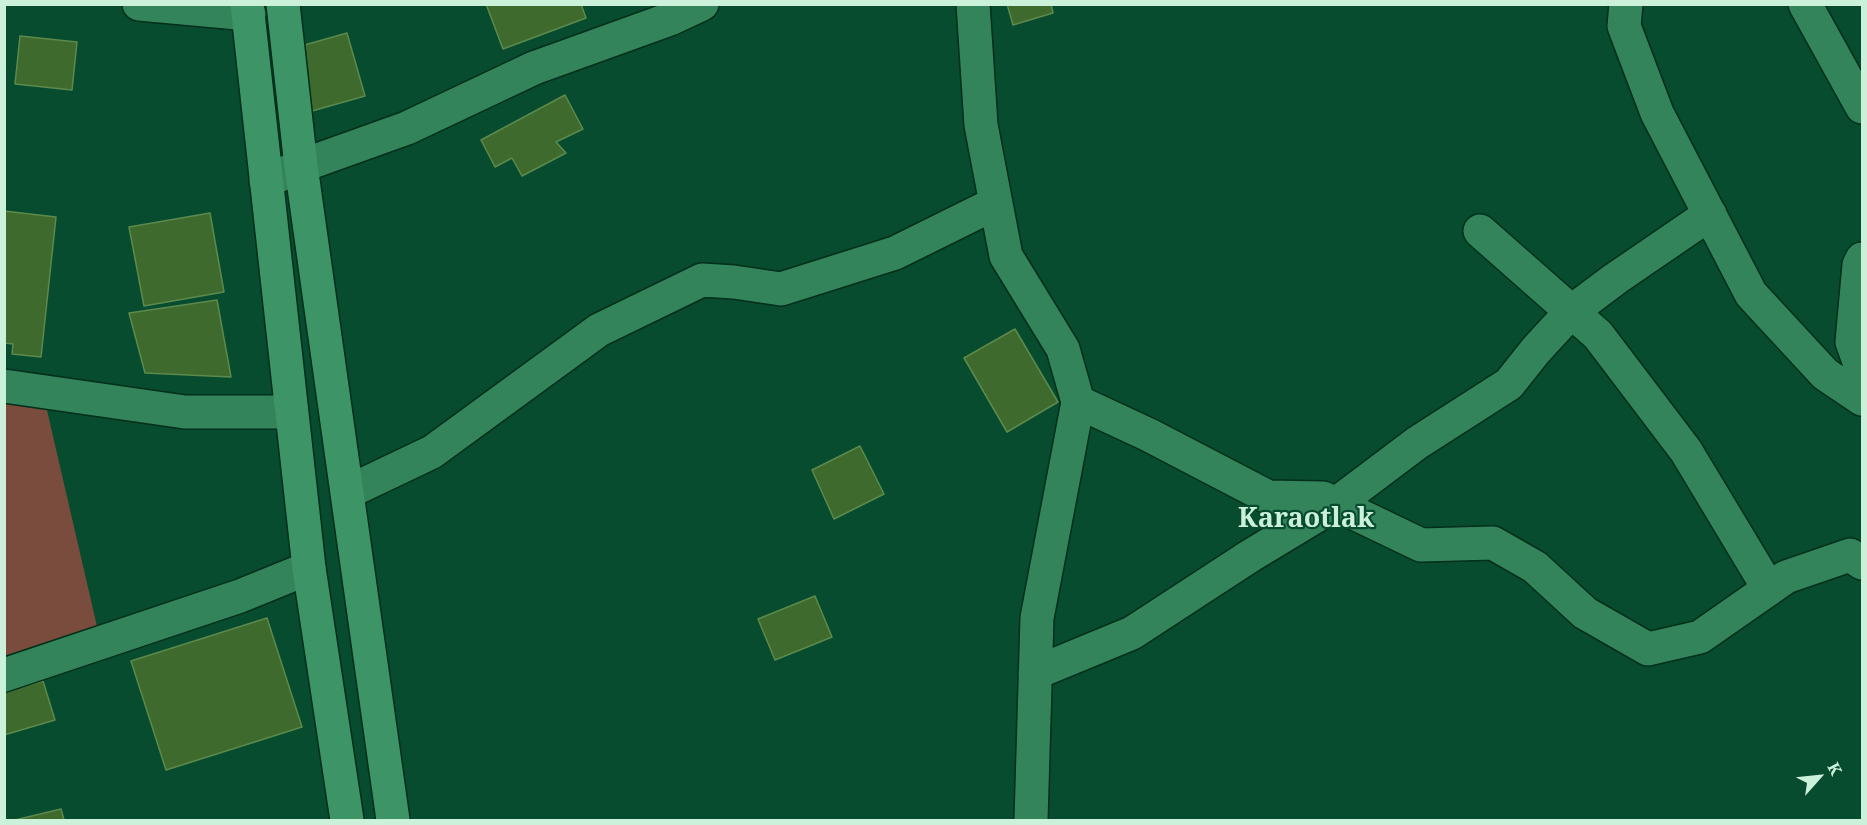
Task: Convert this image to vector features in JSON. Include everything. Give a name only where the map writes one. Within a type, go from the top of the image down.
[{"type":"main road","points":[[283,4],[302,166],[393,820]]},
{"type":"main road","points":[[248,9],[309,568],[347,820]]},
{"type":"street","points":[[139,4],[248,9]]},
{"type":"street","points":[[266,182],[302,166],[407,128],[534,68],[670,19],[702,4]]},
{"type":"street","points":[[973,4],[981,124],[1006,256],[1063,349],[1078,402],[1037,618],[1031,820]]},
{"type":"street","points":[[1626,4],[1624,26],[1657,113],[1751,294],[1825,374],[1863,399]]},
{"type":"street","points":[[1805,4],[1863,107]]},
{"type":"street","points":[[348,492],[432,452],[599,330],[702,280],[781,289],[895,253],[996,203]]},
{"type":"street","points":[[1035,673],[1132,633],[1250,556],[1336,504],[1417,443],[1509,384],[1571,312],[1710,214]]},
{"type":"street","points":[[1480,231],[1598,335],[1686,451],[1769,589]]},
{"type":"street","points":[[1863,259],[1859,265],[1852,342],[1863,370]]},
{"type":"street","points":[[4,386],[185,412],[291,412]]},
{"type":"street","points":[[1078,402],[1149,435],[1268,496],[1323,498],[1421,545],[1493,543],[1535,567],[1585,614],[1648,649],[1700,637],[1786,578],[1850,555],[1863,563]]},
{"type":"street","points":[[4,675],[240,596],[309,568]]},
{"type":"shaded area","points":[[5,400],[46,406],[99,635],[5,665]]},
{"type":"building","points":[[486,4],[581,4],[586,18],[503,49]]},
{"type":"building","points":[[1007,4],[1051,4],[1053,13],[1013,25]]},
{"type":"building","points":[[347,33],[365,96],[312,111],[294,48]]},
{"type":"building","points":[[20,36],[77,42],[72,90],[15,84]]},
{"type":"building","points":[[565,95],[583,129],[556,142],[566,153],[522,176],[512,158],[495,167],[481,140]]},
{"type":"building","points":[[4,211],[56,217],[41,357],[12,354],[13,344],[4,343]]},
{"type":"building","points":[[210,213],[224,292],[144,306],[129,227]]},
{"type":"building","points":[[217,300],[231,377],[145,373],[129,313]]},
{"type":"building","points":[[1015,329],[1058,402],[1007,432],[964,358]]},
{"type":"building","points":[[860,446],[884,494],[834,519],[812,470]]},
{"type":"building","points":[[815,596],[832,637],[775,660],[758,619]]},
{"type":"building","points":[[267,618],[302,727],[166,770],[131,661]]},
{"type":"building","points":[[43,681],[55,720],[4,735],[4,692]]},
{"type":"building","points":[[61,809],[64,820],[15,820]]},
{"type":"district","name":"Karaotlak","points":[[1306,519]]}]
